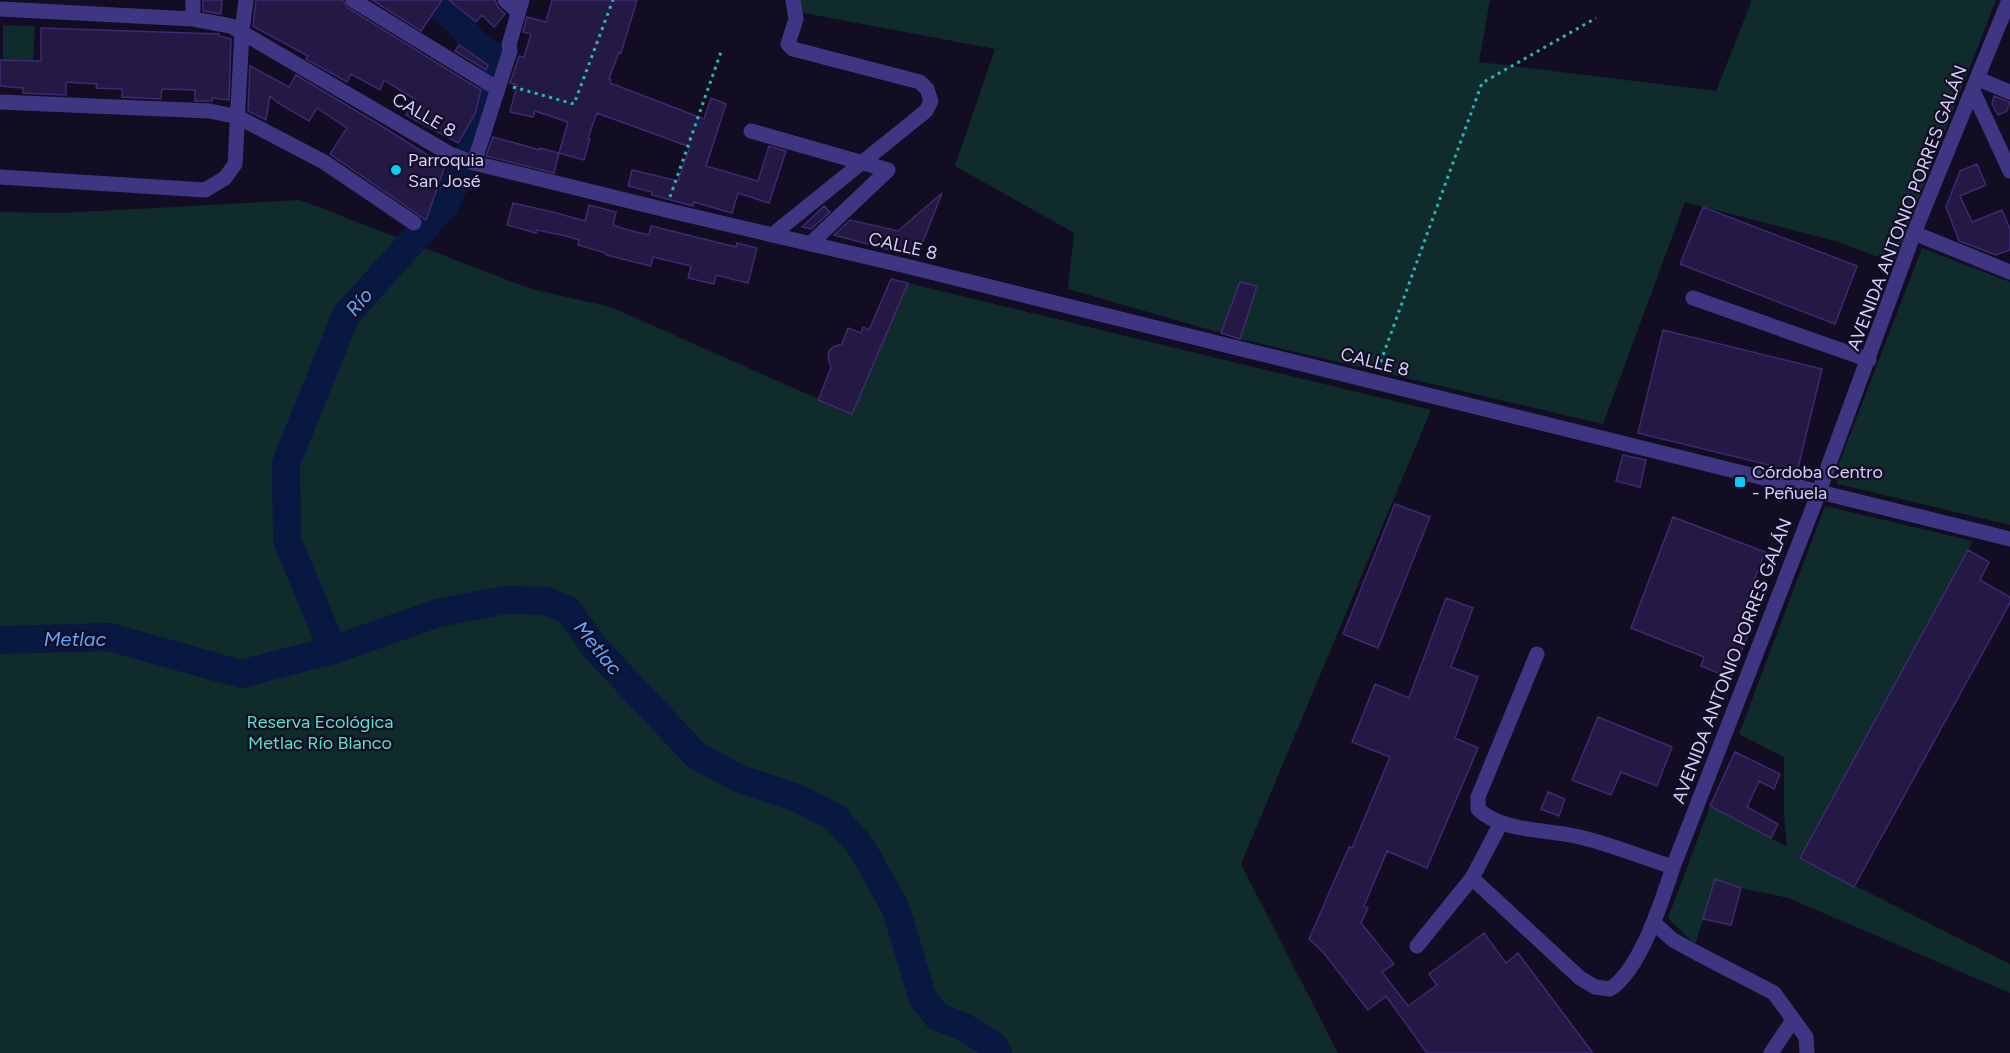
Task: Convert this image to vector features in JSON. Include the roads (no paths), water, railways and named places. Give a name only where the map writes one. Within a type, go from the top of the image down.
[{"type":"street","points":[[193,0],[193,19]]},
{"type":"street","points":[[0,177],[205,190],[225,178],[235,164],[242,31],[246,0]]},
{"type":"street","points":[[353,0],[482,80],[499,86]]},
{"type":"street","points":[[474,163],[510,51],[509,45],[520,6],[505,0]]},
{"type":"street","points":[[772,236],[926,111],[931,101],[927,89],[920,82],[793,49],[788,44],[796,19],[794,0]]},
{"type":"street","name":"AVENIDA ANTONIO PORRES GALÁN","points":[[1472,878],[1580,978],[1595,987],[1610,989],[1621,982],[1654,923],[1673,867],[1869,360],[1914,233],[2009,0]]},
{"type":"street","name":"CALLE 8","points":[[0,9],[86,6],[231,26],[450,154],[474,163],[772,236],[910,267],[2010,539]]},
{"type":"street","points":[[1976,85],[2010,92]]},
{"type":"street","points":[[1976,85],[2010,171]]},
{"type":"street","points":[[0,102],[210,111],[238,117],[324,162],[414,223]]},
{"type":"street","points":[[751,131],[888,170],[810,244]]},
{"type":"street","points":[[1914,233],[2010,272]]},
{"type":"street","points":[[1693,298],[1869,360]]},
{"type":"street","points":[[1537,654],[1478,797],[1478,809],[1486,816],[1501,823],[1577,836],[1673,867]]},
{"type":"street","points":[[1418,945],[1472,878],[1501,823]]},
{"type":"street","points":[[1654,923],[1673,940],[1774,993],[1806,1037],[1807,1053]]},
{"type":"street","points":[[1772,1053],[1793,1020]]},
{"type":"waterway","name":"Río","points":[[333,650],[287,540],[286,463],[346,315],[445,205],[476,140],[497,60],[475,44],[458,22],[433,0]]},
{"type":"waterway","name":"Metlac","points":[[0,640],[109,637],[241,674],[333,650],[438,613],[505,600],[546,601],[568,610],[595,648],[697,756],[740,779],[797,798],[835,817],[862,848],[896,909],[923,999],[938,1017],[962,1026],[993,1045],[998,1053]]},
{"type":"place","name":"Parroquia San José","points":[[396,170]]},
{"type":"place","name":"Córdoba Centro - Peñuela","points":[[1740,482]]},
{"type":"park label","name":"Reserva Ecológica Metlac Río Blanco","points":[[320,732]]}]
